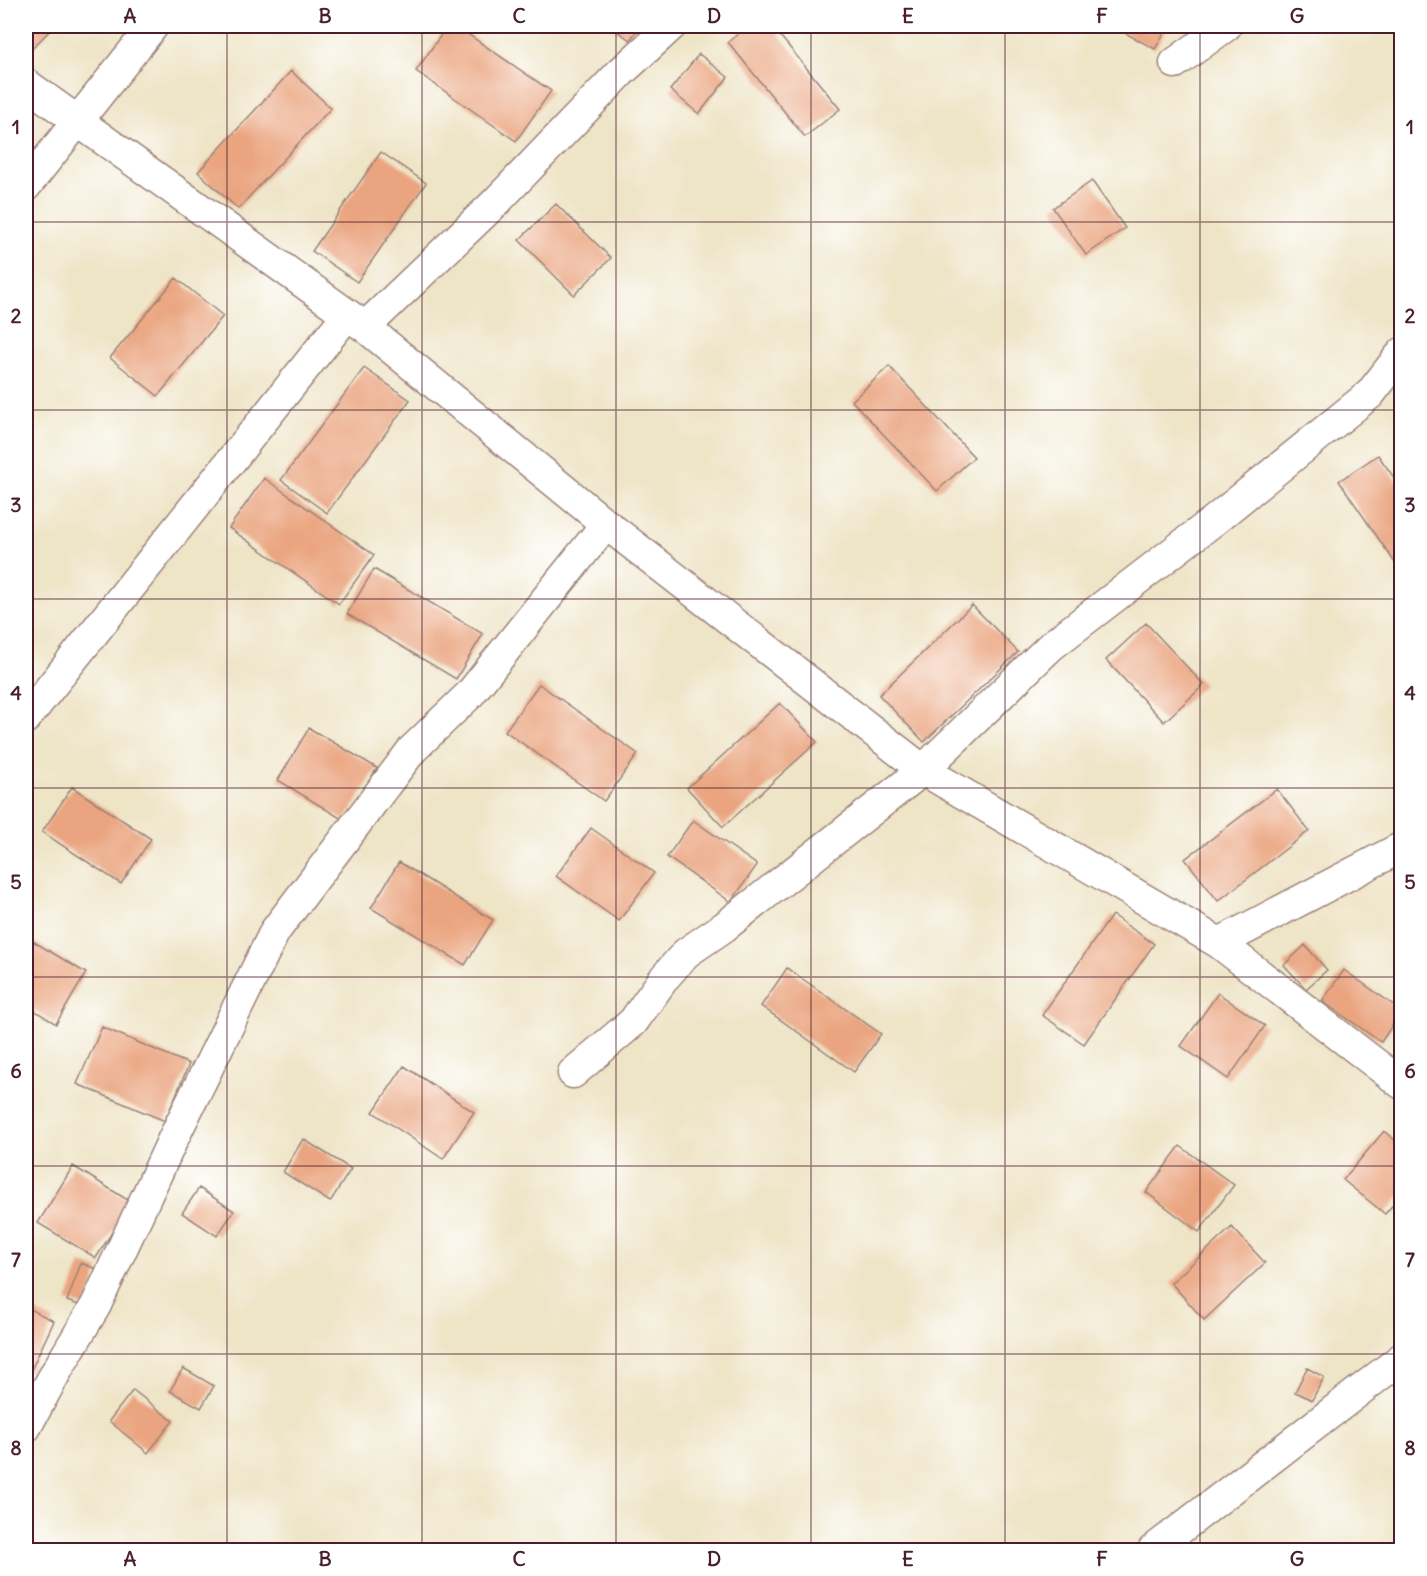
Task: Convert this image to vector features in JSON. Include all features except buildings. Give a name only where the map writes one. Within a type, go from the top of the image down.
[{"type":"street","points":[[26,186],[153,26]]},
{"type":"street","points":[[26,718],[356,321],[496,201],[621,72],[671,26]]},
{"type":"street","points":[[1175,63],[1226,26]]},
{"type":"street","points":[[26,84],[356,321],[606,524],[923,770],[1219,943],[1401,1084]]},
{"type":"street","points":[[573,1073],[633,1022],[664,976],[686,953],[724,927],[923,770],[1051,646],[1216,519],[1370,394],[1401,353]]},
{"type":"street","points":[[26,1427],[96,1305],[173,1139],[275,931],[412,750],[470,694],[606,524]]},
{"type":"street","points":[[1219,943],[1401,847]]},
{"type":"street","points":[[1153,1551],[1401,1358]]}]
